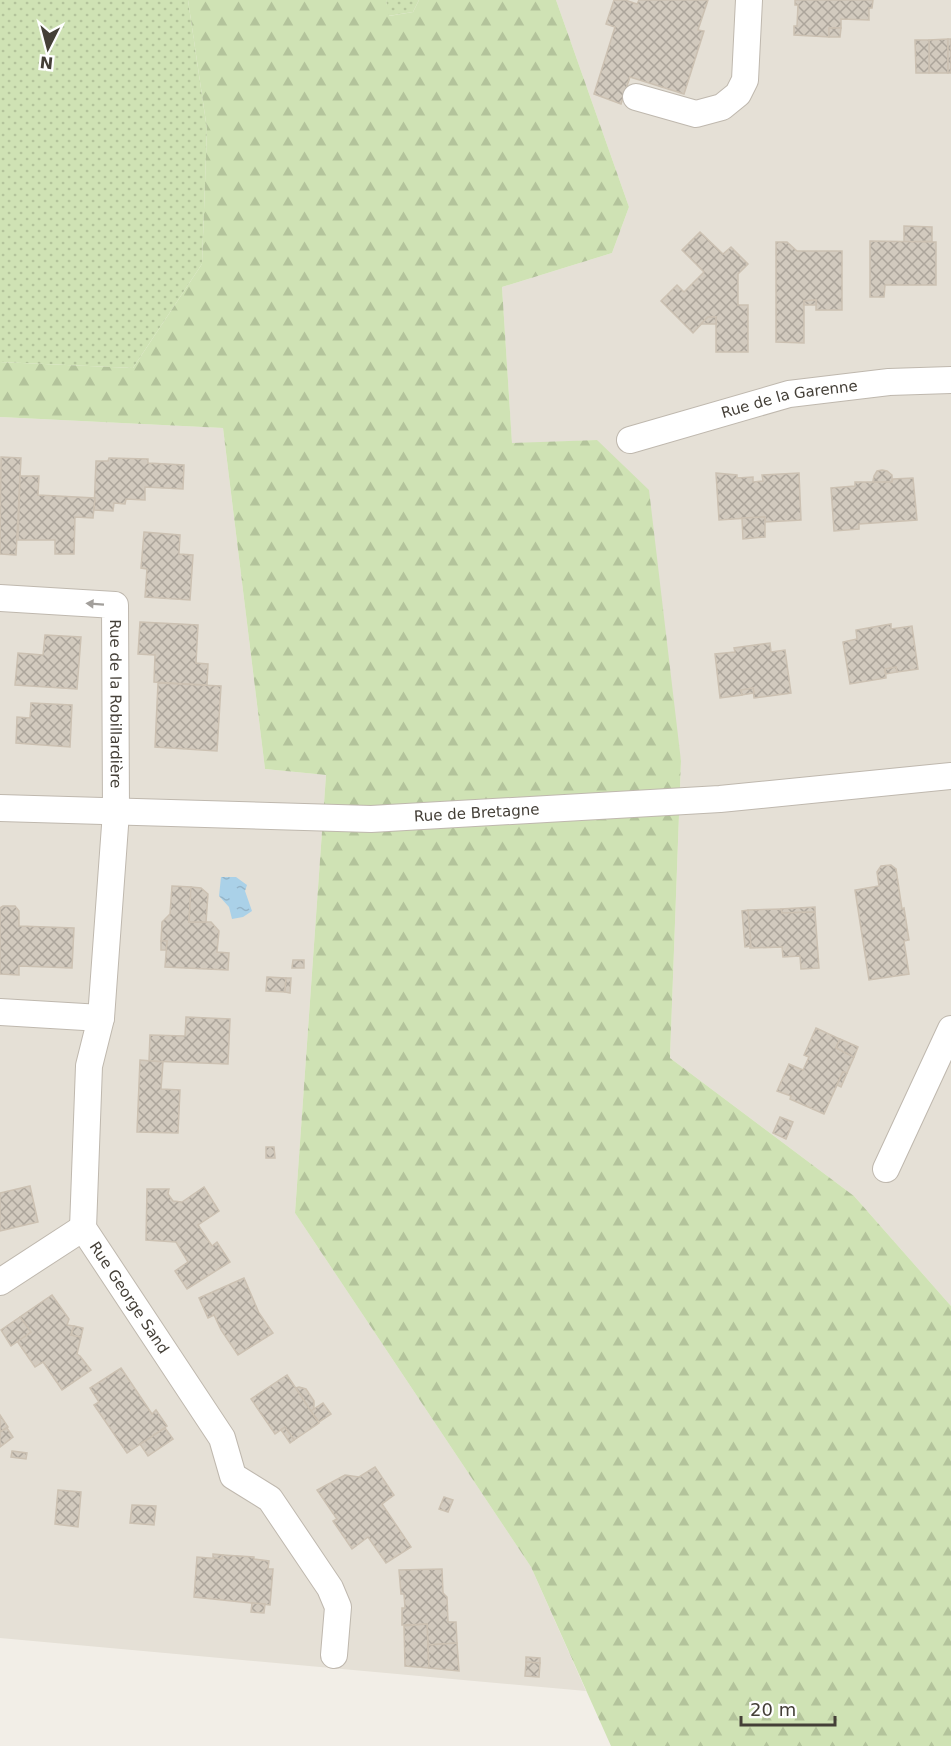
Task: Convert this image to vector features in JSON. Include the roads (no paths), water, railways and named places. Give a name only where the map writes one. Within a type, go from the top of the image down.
[{"type":"street","points":[[636,97],[696,114],[722,107],[738,94],[745,80],[749,0]]},
{"type":"street","name":"Rue de la Garenne","points":[[630,440],[789,394],[890,382],[951,380]]},
{"type":"street","name":"Rue de la Robillardière","points":[[0,598],[115,605],[116,812]]},
{"type":"street","name":"Rue de Bretagne","points":[[0,808],[371,819],[720,799],[951,776]]},
{"type":"street","name":"Rue George Sand","points":[[116,812],[101,1017],[89,1066],[83,1228],[222,1438],[233,1476],[270,1499],[330,1588],[338,1607],[334,1655]]},
{"type":"street","points":[[0,1012],[101,1017]]},
{"type":"street","points":[[886,1169],[951,1029]]},
{"type":"street","points":[[0,1282],[83,1228]]},
{"type":"water","points":[[221,877],[236,877],[247,885],[245,891],[252,911],[243,917],[232,919],[229,907],[219,896]]}]
